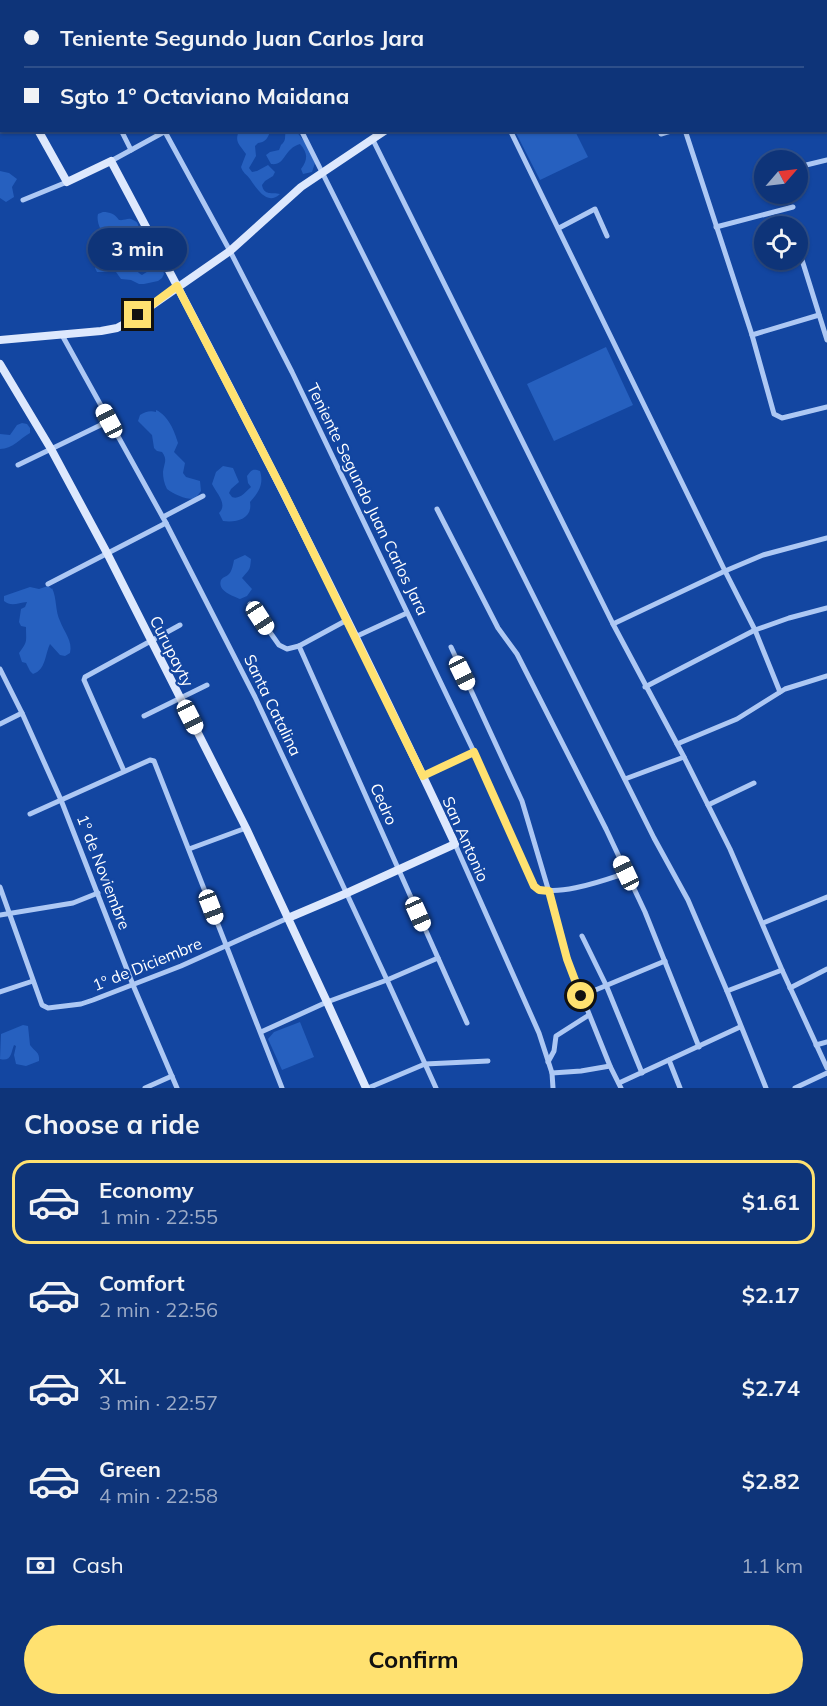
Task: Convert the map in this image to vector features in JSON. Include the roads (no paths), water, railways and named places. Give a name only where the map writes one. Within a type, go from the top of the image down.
[{"type":"street","points":[[39,132],[67,182]]},
{"type":"street","points":[[122,132],[131,150]]},
{"type":"street","points":[[23,200],[111,161],[162,132]]},
{"type":"street","name":"Teniente Segundo Juan Carlos Jara","points":[[165,132],[230,251],[292,372],[474,752],[534,886],[539,890],[549,891]]},
{"type":"street","points":[[302,132],[654,838],[688,900],[766,1088]]},
{"type":"street","points":[[0,340],[101,331],[117,327],[230,251],[302,187],[383,132]]},
{"type":"street","points":[[511,132],[755,630],[780,692]]},
{"type":"street","points":[[661,135],[669,132]]},
{"type":"street","points":[[686,132],[752,335],[774,414],[782,418],[827,407]]},
{"type":"street","points":[[373,140],[613,624],[730,849],[827,1068]]},
{"type":"street","points":[[808,165],[827,160]]},
{"type":"street","name":"San Antonio","points":[[111,161],[284,493],[423,776],[539,1033],[552,1073],[553,1088]]},
{"type":"street","points":[[716,227],[793,207]]},
{"type":"street","points":[[559,228],[595,209],[607,236]]},
{"type":"street","points":[[805,270],[827,340]]},
{"type":"street","points":[[752,335],[819,315]]},
{"type":"street","name":"Santa Catalina","points":[[62,335],[163,517],[255,697],[436,1088]]},
{"type":"street","name":"Curupayty","points":[[0,364],[51,449],[107,553],[246,828],[367,1088]]},
{"type":"street","points":[[18,465],[109,421]]},
{"type":"street","points":[[163,517],[203,496]]},
{"type":"street","points":[[437,508],[498,628],[517,654],[606,829],[699,1047]]},
{"type":"street","points":[[48,584],[166,523]]},
{"type":"street","points":[[613,624],[763,555],[827,538]]},
{"type":"street","points":[[250,604],[279,645],[287,649],[298,646],[347,620]]},
{"type":"street","points":[[645,687],[755,630],[827,608]]},
{"type":"street","points":[[355,637],[407,613]]},
{"type":"street","points":[[124,771],[84,680],[88,675],[180,626]]},
{"type":"street","name":"Cedro","points":[[298,646],[467,1023]]},
{"type":"street","points":[[451,647],[522,801],[567,959],[610,1066],[620,1085],[642,1072],[740,1027]]},
{"type":"street","name":"1º de Noviembre","points":[[0,669],[61,800],[133,985],[177,1088]]},
{"type":"street","points":[[677,744],[737,719],[780,692],[827,676]]},
{"type":"street","points":[[144,716],[207,685]]},
{"type":"street","points":[[0,724],[22,713]]},
{"type":"street","points":[[423,776],[474,752]]},
{"type":"street","points":[[625,779],[684,757]]},
{"type":"street","points":[[30,814],[124,771],[150,760],[154,761],[282,1088]]},
{"type":"street","points":[[708,805],[754,783]]},
{"type":"street","points":[[189,849],[246,828]]},
{"type":"street","points":[[288,918],[454,844]]},
{"type":"street","points":[[549,891],[595,884],[626,873]]},
{"type":"street","points":[[0,887],[33,981],[0,992]]},
{"type":"street","points":[[0,915],[73,903],[98,893]]},
{"type":"street","points":[[763,923],[827,897]]},
{"type":"street","name":"1º de Diciembre","points":[[33,981],[45,1008],[81,1004],[181,966],[288,918]]},
{"type":"street","points":[[582,936],[606,985],[642,1072]]},
{"type":"street","points":[[261,1032],[327,1002],[438,958]]},
{"type":"street","points":[[581,996],[664,961]]},
{"type":"street","points":[[790,988],[827,969]]},
{"type":"street","points":[[727,991],[782,970]]},
{"type":"street","points":[[548,1062],[554,1051],[556,1036],[589,1015]]},
{"type":"street","points":[[816,1046],[827,1042]]},
{"type":"street","points":[[669,1060],[681,1088]]},
{"type":"street","points":[[367,1088],[425,1064],[488,1061]]},
{"type":"street","points":[[552,1073],[610,1066]]},
{"type":"street","points":[[795,1088],[827,1073]]},
{"type":"street","points":[[145,1088],[172,1076]]}]
